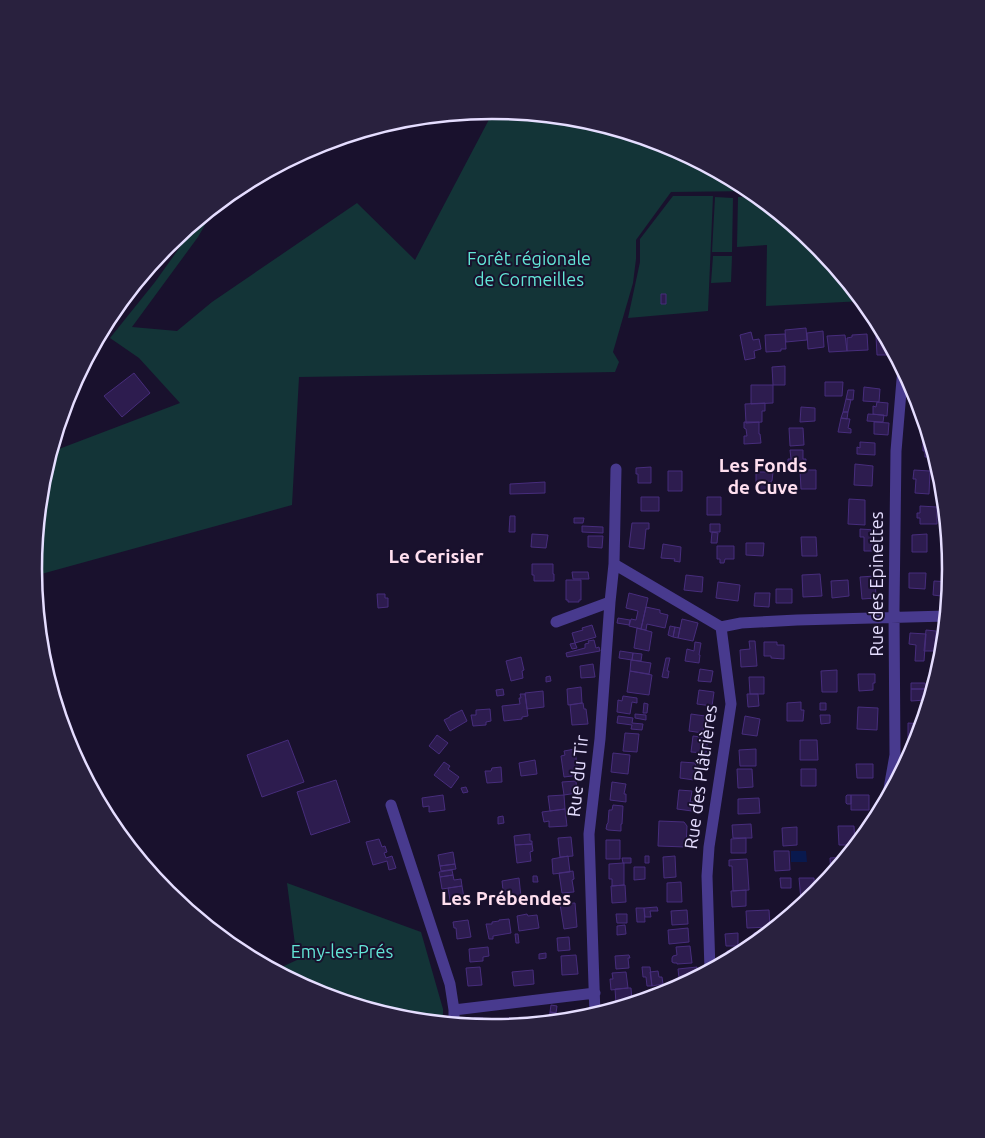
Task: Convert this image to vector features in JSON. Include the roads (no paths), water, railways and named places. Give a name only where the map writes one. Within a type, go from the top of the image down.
[{"type":"street","name":"Rue des Epinettes","points":[[891,777],[895,755],[896,451],[902,383]]},
{"type":"street","points":[[616,469],[614,564],[721,627],[741,623],[797,620],[940,616]]},
{"type":"street","name":"Rue du Tir","points":[[595,1007],[589,834],[600,739],[614,564]]},
{"type":"street","points":[[556,622],[610,602]]},
{"type":"street","name":"Rue des Plâtrières","points":[[710,963],[708,856],[730,704],[721,627]]},
{"type":"street","points":[[391,805],[450,984],[454,1017]]},
{"type":"street","points":[[454,1010],[595,993]]},
{"type":"district","name":"Les Fonds de Cuve","points":[[763,476]]},
{"type":"district","name":"Le Cerisier","points":[[436,556]]},
{"type":"district","name":"Les Prébendes","points":[[506,898]]},
{"type":"park label","name":"Forêt régionale de Cormeilles","points":[[529,269]]},
{"type":"park label","name":"Emy-les-Prés","points":[[342,952]]}]
